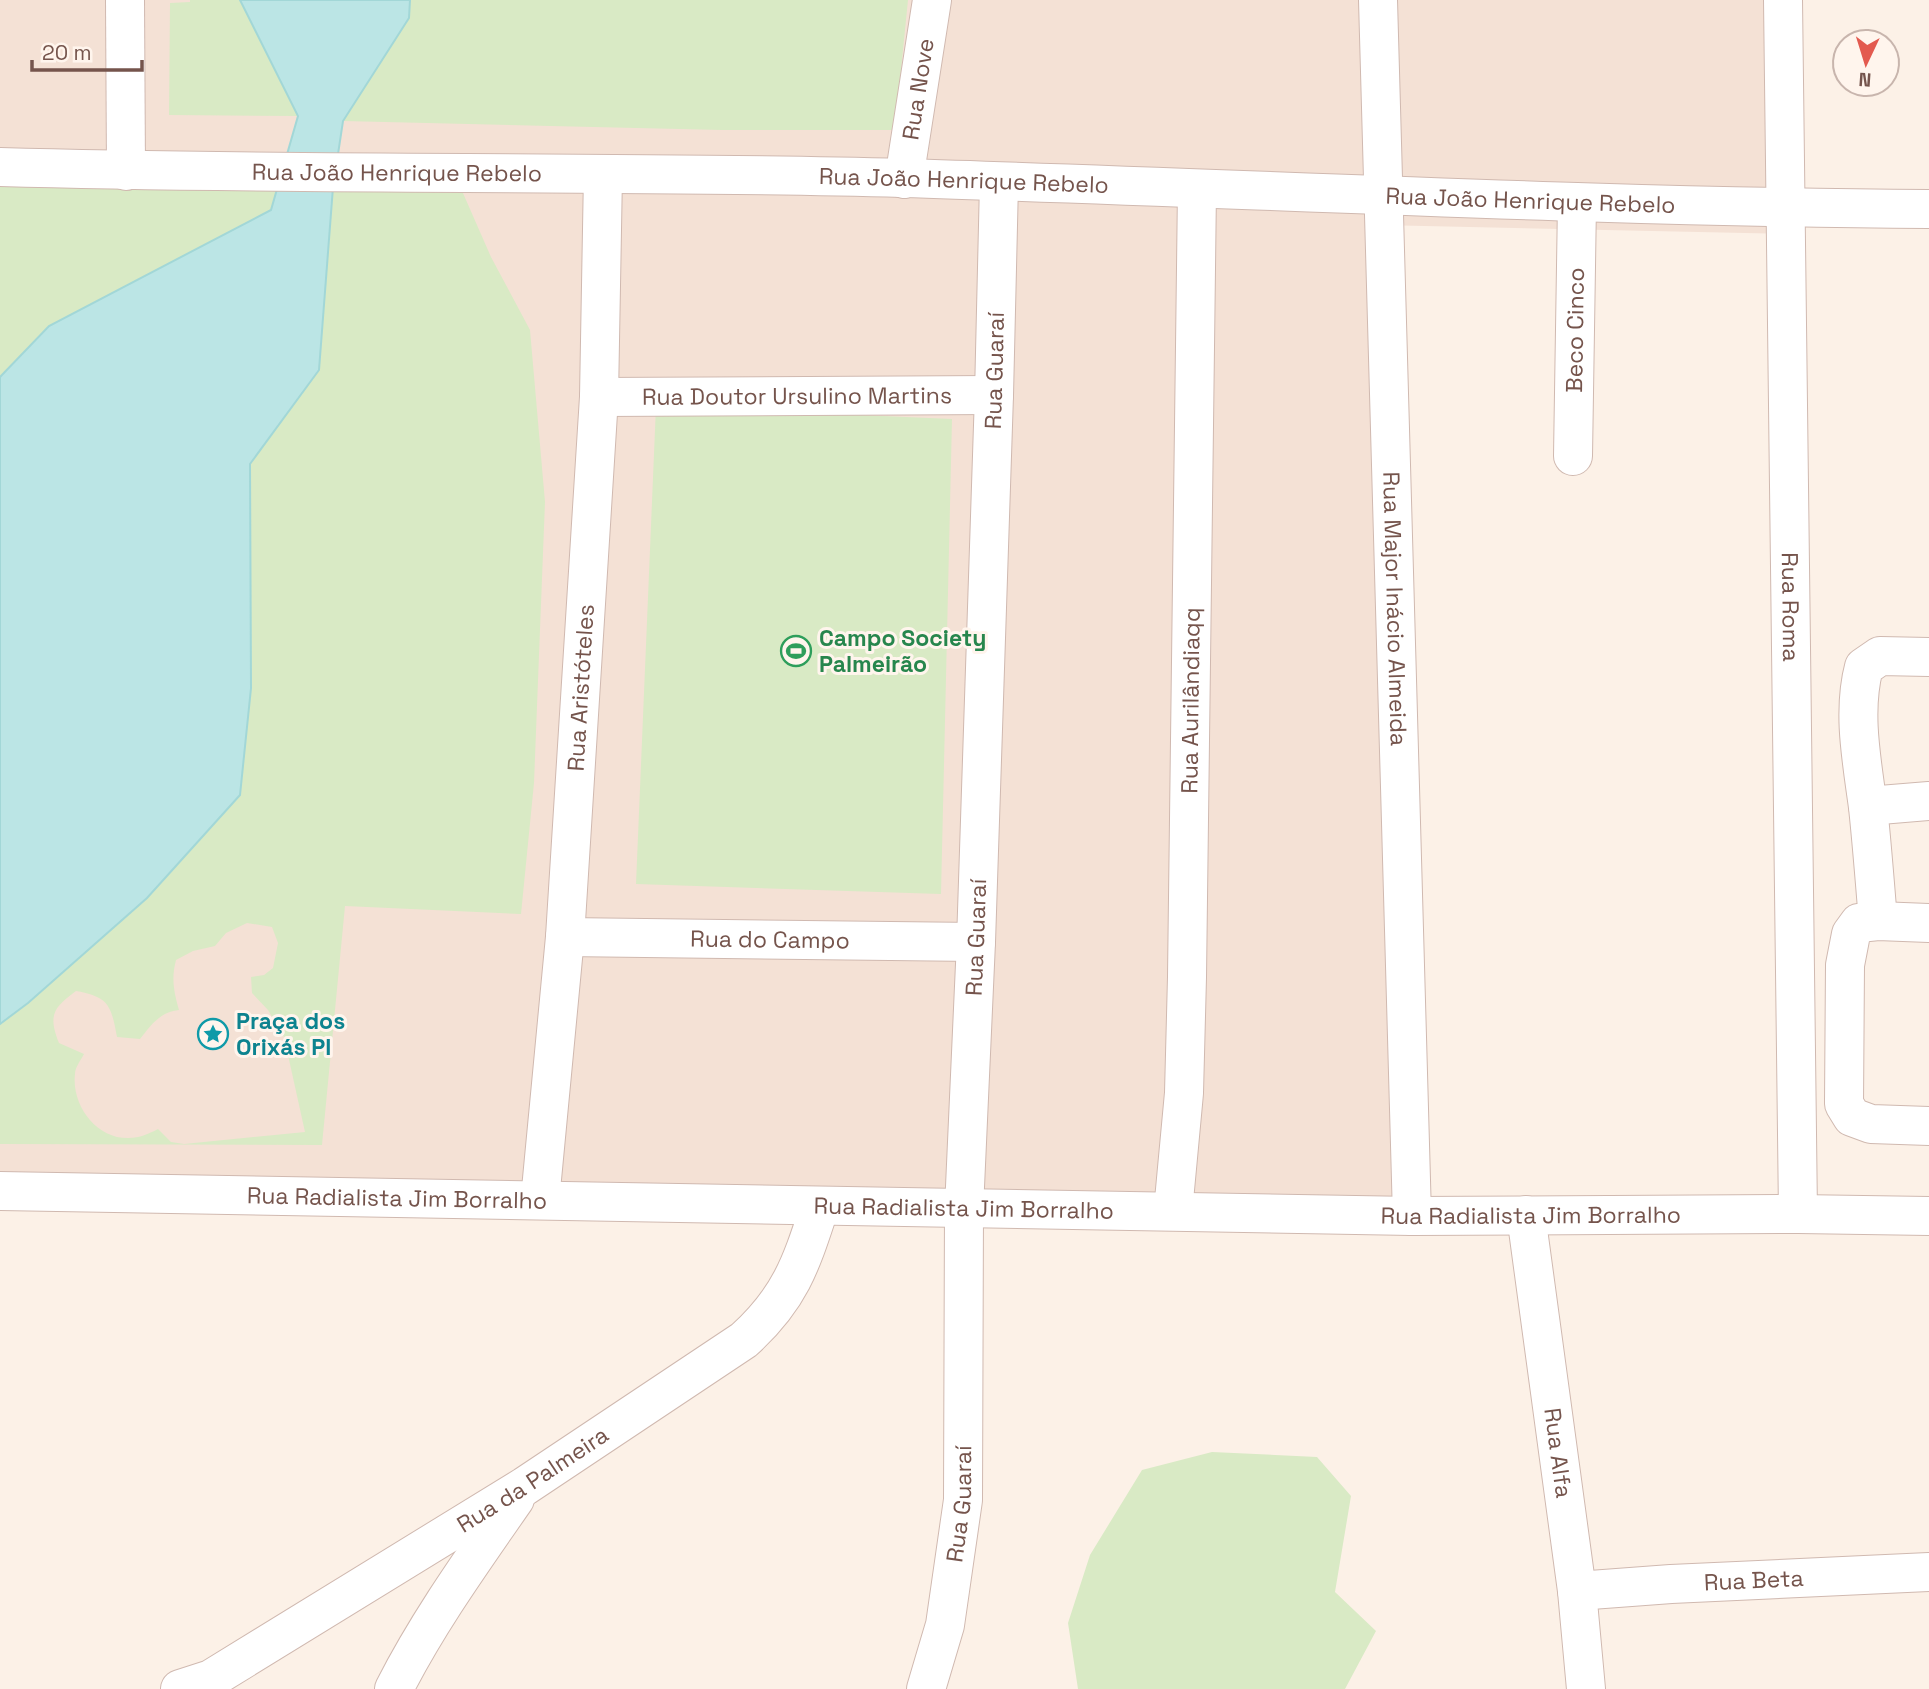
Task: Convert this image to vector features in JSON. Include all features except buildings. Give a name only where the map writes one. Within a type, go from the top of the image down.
[{"type":"street","points":[[125,0],[126,171]]},
{"type":"street","name":"Rua Nove","points":[[904,178],[932,0]]},
{"type":"street","name":"Rua Major Inácio Almeida","points":[[1377,0],[1412,1216]]},
{"type":"street","name":"Rua Roma","points":[[1783,0],[1798,1214]]},
{"type":"street","name":"Rua João Henrique Rebelo","points":[[0,167],[126,171],[904,178],[1577,203],[1929,209]]},
{"type":"street","name":"Rua Aristóteles","points":[[540,1200],[565,937],[600,397],[603,174]]},
{"type":"street","name":"Rua Guaraí","points":[[926,1689],[945,1625],[963,1500],[964,1209],[976,942],[999,183]]},
{"type":"street","name":"Rua Aurilândiaqq","points":[[1173,1211],[1184,1093],[1188,977],[1197,189]]},
{"type":"street","name":"Beco Cinco","points":[[1573,456],[1577,203]]},
{"type":"street","name":"Rua Doutor Ursulino Martins","points":[[600,397],[994,395]]},
{"type":"street","points":[[1878,921],[1868,806],[1863,785],[1858,707],[1860,682],[1864,667],[1880,656],[1929,657]]},
{"type":"street","points":[[1868,806],[1929,801]]},
{"type":"street","points":[[1929,923],[1859,923],[1851,934],[1845,965],[1844,1104],[1852,1117],[1871,1124],[1929,1126]]},
{"type":"street","name":"Rua do Campo","points":[[565,937],[976,942]]},
{"type":"street","name":"Rua Radialista Jim Borralho","points":[[0,1191],[1412,1216],[1929,1216]]},
{"type":"street","name":"Rua da Palmeira","points":[[180,1689],[211,1679],[525,1486],[720,1357],[775,1309],[798,1271],[820,1206]]},
{"type":"street","name":"Rua Alfa","points":[[1526,1215],[1577,1591],[1586,1689]]},
{"type":"street","points":[[394,1689],[410,1657],[458,1580],[525,1486]]},
{"type":"street","name":"Rua Beta","points":[[1577,1591],[1929,1572]]},
{"type":"shaded area","points":[[0,0],[1787,0],[1790,234],[1379,225],[1412,1213],[0,1189]]},
{"type":"green space","points":[[190,0],[240,0],[298,116],[169,115],[170,3]]},
{"type":"green space","points":[[410,0],[908,0],[895,130],[722,130],[343,121],[409,18]]},
{"type":"green space","points":[[0,178],[279,182],[271,210],[49,326],[0,377]]},
{"type":"green space","points":[[459,184],[491,257],[530,330],[545,502],[534,783],[521,914],[345,906],[322,1145],[0,1144],[0,1024],[28,1003],[251,688],[250,463],[319,370],[333,187]],"holes":[[[247,923],[272,927],[278,943],[273,968],[264,975],[251,977],[252,993],[268,1010],[284,1037],[305,1132],[184,1144],[171,1142],[158,1129],[138,1137],[125,1138],[101,1130],[83,1111],[75,1087],[75,1071],[84,1054],[59,1043],[53,1019],[62,1002],[76,991],[95,996],[107,1004],[117,1037],[140,1039],[161,1016],[179,1010],[174,985],[176,960],[193,951],[215,946],[226,933]]]},
{"type":"green space","name":"Campo Society Palmeirão","points":[[656,406],[952,419],[941,894],[636,884]]},
{"type":"green space","points":[[1212,1452],[1317,1457],[1351,1496],[1335,1592],[1376,1631],[1345,1689],[1078,1689],[1068,1623],[1090,1555],[1142,1470]]},
{"type":"water","points":[[240,0],[410,0],[409,18],[343,121],[333,187],[319,370],[250,464],[251,688],[240,795],[147,898],[28,1003],[0,1024],[0,377],[49,326],[271,210],[298,116]]},
{"type":"place","name":"Campo Society Palmeirão","points":[[796,651]]},
{"type":"place","name":"Praça dos Orixás PI","points":[[213,1034]]}]
